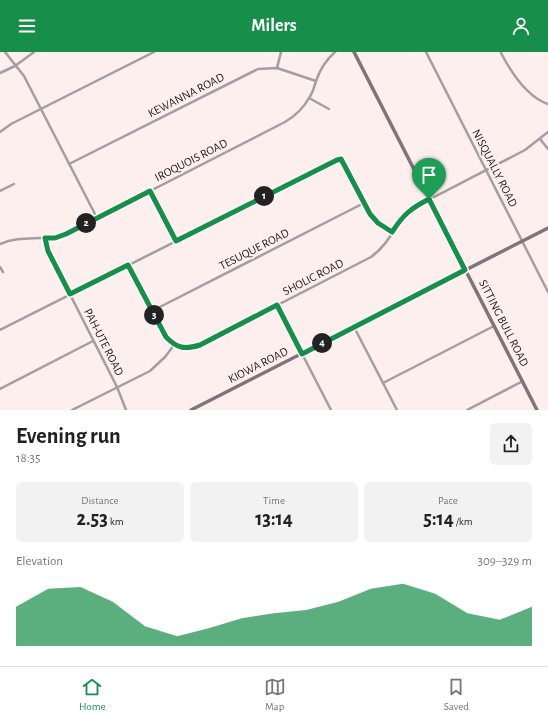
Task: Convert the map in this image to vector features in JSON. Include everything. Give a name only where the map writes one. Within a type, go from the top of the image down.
[{"type":"street","points":[[5,52],[24,76],[97,218]]},
{"type":"street","points":[[0,73],[15,66],[34,52]]},
{"type":"street","points":[[0,132],[154,52]]},
{"type":"street","points":[[277,68],[281,52]]},
{"type":"street","name":"IROQUOIS ROAD","points":[[0,244],[13,238],[55,238],[66,234],[285,122],[295,116],[310,98],[321,68],[327,59],[335,52]]},
{"type":"street","name":"SITTING BULL ROAD","points":[[354,52],[538,410]]},
{"type":"street","name":"NISQUALLY ROAD","points":[[426,52],[548,292]]},
{"type":"street","points":[[501,53],[508,68],[525,89],[548,104]]},
{"type":"street","name":"KEWANNA ROAD","points":[[69,164],[258,69],[277,68],[316,81]]},
{"type":"street","points":[[310,98],[329,109]]},
{"type":"street","name":"SHOLIC ROAD","points":[[174,345],[183,348],[200,345],[370,257],[379,251],[400,220],[409,210],[525,150],[548,132]]},
{"type":"street","points":[[540,139],[548,149]]},
{"type":"street","points":[[0,330],[341,159],[370,214],[378,223],[392,232]]},
{"type":"street","points":[[0,191],[14,184]]},
{"type":"street","points":[[150,191],[176,241]]},
{"type":"street","name":"TESUQUE ROAD","points":[[152,311],[364,203]]},
{"type":"street","name":"KIOWA ROAD","points":[[191,410],[548,228]]},
{"type":"street","name":"PAH-UTE ROAD","points":[[45,238],[48,251],[117,387],[126,410]]},
{"type":"street","points":[[72,410],[150,371],[174,345],[166,337],[128,265]]},
{"type":"street","points":[[0,267],[3,272]]},
{"type":"street","points":[[277,305],[331,409],[326,410]]},
{"type":"street","points":[[383,383],[494,326]]},
{"type":"street","points":[[354,327],[397,410]]},
{"type":"street","points":[[0,389],[94,341]]},
{"type":"street","points":[[467,410],[523,381]]},
{"type":"route","points":[[341,159],[370,214],[378,223],[392,232],[409,210],[429,199],[465,270],[302,354],[277,305],[200,345],[183,348],[174,345],[166,337],[128,265],[70,294],[48,251],[45,238],[55,238],[66,234],[150,191],[176,241],[341,159]]}]
